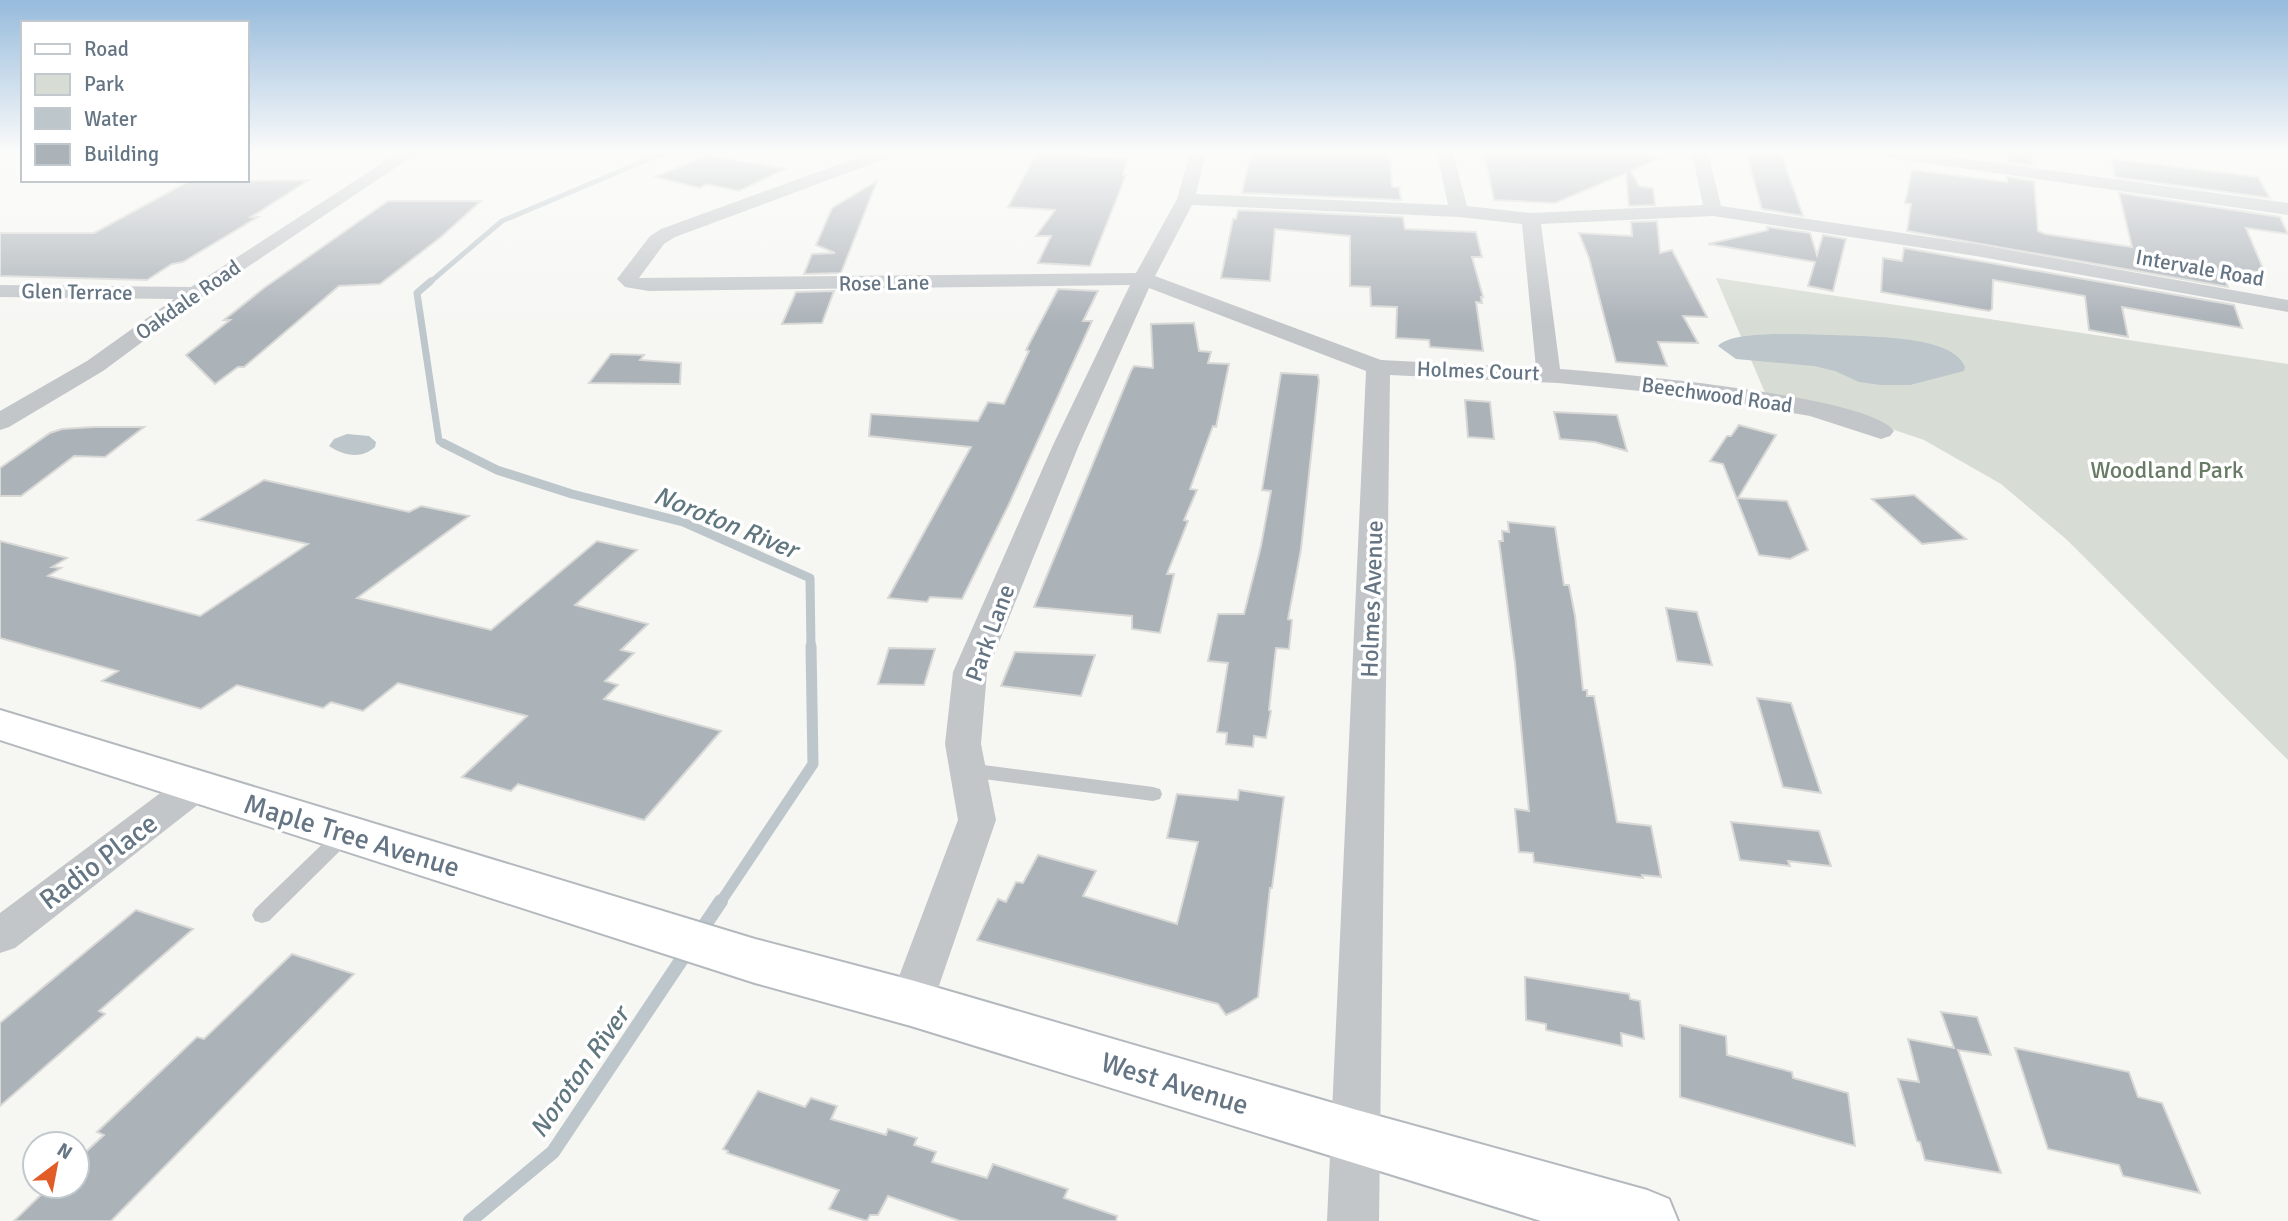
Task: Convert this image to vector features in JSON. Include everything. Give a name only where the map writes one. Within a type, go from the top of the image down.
[{"type":"main road","name":"Maple Tree Avenue","points":[[0,725],[729,953]]},
{"type":"main road","name":"West Avenue","points":[[729,953],[911,1003],[1357,1138],[1647,1221]]},
{"type":"street","name":"Oakdale Road","points":[[0,422],[95,366],[196,293],[322,210]]},
{"type":"street","name":"Rose Lane","points":[[730,210],[668,233],[657,240],[627,279],[632,283],[649,285],[1143,279]]},
{"type":"street","points":[[1180,210],[1143,279],[1378,368]]},
{"type":"street","name":"Intervale Road","points":[[1436,210],[1531,219],[1695,210]]},
{"type":"street","name":"Intervale Road","points":[[1719,210],[1976,250],[2288,306]]},
{"type":"street","name":"Holmes Court","points":[[1378,368],[1549,375],[1531,219]]},
{"type":"street","name":"Park Lane","points":[[911,1003],[977,820],[963,744],[970,672],[1066,445],[1143,279]]},
{"type":"street","name":"Glen Terrace","points":[[0,291],[196,293]]},
{"type":"street","name":"Holmes Avenue","points":[[1353,1221],[1378,368]]},
{"type":"street","name":"Beechwood Road","points":[[1549,375],[1674,386],[1783,402],[1851,418],[1881,431]]},
{"type":"street","name":"Radio Place","points":[[0,936],[196,786]]},
{"type":"lane","points":[[968,770],[1153,794]]},
{"type":"lane","points":[[262,915],[346,833]]},
{"type":"green space","name":"Woodland Park","points":[[1716,278],[2288,364],[2288,760],[2066,539],[2001,484],[1924,440],[1815,403],[1766,395]]},
{"type":"water","points":[[1755,335],[1885,337],[1944,348],[1957,356],[1965,367],[1964,371],[1910,385],[1881,385],[1859,382],[1835,371],[1814,366],[1736,359],[1718,346],[1739,337]]},
{"type":"water","points":[[347,434],[369,436],[376,442],[375,447],[364,454],[352,455],[329,446],[334,439]]},
{"type":"building","points":[[136,210],[262,210],[251,217],[258,217],[183,262],[172,264],[147,280],[0,276],[0,233],[94,233]]},
{"type":"building","points":[[375,210],[471,210],[380,284],[339,286],[244,367],[238,367],[215,384],[186,355],[230,320],[224,320],[264,288]]},
{"type":"building","points":[[831,210],[866,210],[841,273],[804,274],[812,254],[835,253],[816,245]]},
{"type":"building","points":[[1055,210],[1112,210],[1090,266],[1038,263],[1051,236],[1036,236]]},
{"type":"building","points":[[1238,210],[1403,217],[1405,229],[1476,232],[1482,257],[1472,257],[1483,297],[1482,303],[1476,302],[1483,351],[1430,347],[1429,340],[1396,338],[1397,307],[1371,306],[1370,287],[1350,286],[1350,236],[1275,229],[1270,281],[1221,278],[1233,219],[1236,219]]},
{"type":"building","points":[[1768,210],[1801,210],[1803,216]]},
{"type":"building","points":[[1910,210],[2036,210],[2038,231],[2045,234],[2132,247],[2123,210],[2233,210],[2280,217],[2288,234],[2246,228],[2265,273],[2232,269],[2234,274],[2223,272],[2228,287],[1907,231]]},
{"type":"building","points":[[1657,221],[1660,253],[1672,250],[1707,317],[1683,316],[1698,343],[1658,342],[1667,366],[1616,362],[1589,258],[1579,233],[1632,236],[1631,222]]},
{"type":"building","points":[[1767,227],[1810,233],[1817,255],[1823,235],[1846,239],[1833,291],[1808,286],[1815,262],[1708,244],[1768,230]]},
{"type":"building","points":[[1904,248],[2234,305],[2242,328],[2122,307],[2128,337],[2089,330],[2085,296],[1993,280],[1992,309],[1989,311],[1881,292],[1883,258],[1902,261]]},
{"type":"building","points":[[1058,289],[1098,291],[1083,321],[1092,321],[1009,504],[962,599],[930,597],[927,602],[888,598],[971,447],[869,436],[871,414],[978,421],[988,402],[1004,404],[1029,351],[1026,350]]},
{"type":"building","points":[[834,291],[822,323],[782,324],[796,292]]},
{"type":"building","points":[[1194,323],[1199,351],[1211,352],[1208,363],[1229,364],[1216,427],[1213,426],[1190,489],[1197,490],[1184,520],[1188,521],[1167,574],[1174,574],[1160,633],[1132,629],[1132,616],[1034,607],[1131,371],[1134,366],[1153,368],[1151,324]]},
{"type":"building","points":[[611,354],[644,355],[640,360],[681,363],[680,384],[589,383]]},
{"type":"building","points":[[1281,373],[1318,375],[1319,381],[1301,549],[1288,619],[1292,620],[1289,649],[1276,648],[1266,738],[1254,736],[1253,747],[1226,744],[1227,733],[1217,732],[1228,663],[1208,661],[1218,614],[1244,614],[1271,491],[1262,490]]},
{"type":"building","points":[[1465,400],[1490,402],[1494,439],[1468,437]]},
{"type":"building","points":[[1554,412],[1617,415],[1627,451],[1595,442],[1560,439]]},
{"type":"building","points":[[1739,425],[1776,435],[1738,498],[1787,501],[1808,550],[1790,559],[1759,555],[1723,464],[1710,461],[1727,436],[1731,436]]},
{"type":"building","points":[[144,427],[105,457],[74,456],[21,496],[0,496],[0,468],[50,433],[62,429]]},
{"type":"building","points":[[264,480],[409,512],[421,506],[469,516],[357,598],[491,630],[597,541],[637,550],[575,605],[648,624],[621,650],[634,653],[605,681],[618,685],[604,699],[721,731],[644,820],[518,784],[511,791],[462,777],[527,716],[398,683],[363,711],[331,702],[323,708],[237,685],[201,709],[102,681],[118,671],[0,638],[0,541],[67,558],[52,567],[61,568],[48,576],[200,616],[308,544],[198,520]]},
{"type":"building","points":[[1914,495],[1966,539],[1922,544],[1872,499]]},
{"type":"building","points":[[1508,522],[1555,527],[1564,585],[1569,585],[1575,616],[1583,690],[1587,690],[1587,696],[1594,696],[1617,822],[1651,826],[1661,877],[1642,875],[1643,878],[1534,862],[1533,853],[1519,852],[1515,809],[1529,811],[1515,663],[1499,541],[1503,541],[1502,531],[1509,532]]},
{"type":"building","points":[[1666,608],[1697,612],[1712,665],[1677,661]]},
{"type":"building","points":[[889,648],[935,649],[924,685],[878,684]]},
{"type":"building","points":[[1015,652],[1095,655],[1081,696],[1001,686]]},
{"type":"building","points":[[1757,698],[1791,703],[1821,793],[1783,787]]},
{"type":"building","points":[[1239,790],[1284,797],[1270,888],[1258,997],[1237,1010],[1226,1015],[1218,1004],[977,940],[998,899],[1006,902],[1016,882],[1023,883],[1038,855],[1096,871],[1083,896],[1177,924],[1198,842],[1167,838],[1177,794],[1238,800]]},
{"type":"building","points":[[1731,822],[1819,831],[1831,866],[1788,861],[1790,866],[1740,860]]},
{"type":"building","points":[[136,910],[193,929],[99,1011],[105,1014],[0,1106],[0,1023]]},
{"type":"building","points":[[292,954],[354,974],[111,1221],[14,1221],[36,1200],[91,1200],[91,1147],[104,1135],[97,1132],[197,1037],[204,1039]]},
{"type":"building","points":[[1525,977],[1629,994],[1630,999],[1640,1001],[1644,1039],[1621,1033],[1622,1046],[1546,1030],[1546,1024],[1526,1020]]},
{"type":"building","points":[[1941,1012],[1977,1017],[1991,1055],[1958,1050],[2001,1173],[1925,1160],[1920,1142],[1917,1141],[1898,1079],[1919,1082],[1908,1039],[1954,1048]]},
{"type":"building","points":[[1680,1025],[1726,1036],[1727,1055],[1792,1072],[1793,1078],[1848,1093],[1855,1146],[1680,1097]]},
{"type":"building","points":[[2015,1048],[2129,1072],[2138,1097],[2162,1103],[2200,1193],[2123,1176],[2119,1165],[2048,1149]]},
{"type":"building","points":[[758,1091],[805,1107],[811,1098],[837,1106],[831,1119],[886,1135],[888,1129],[917,1138],[914,1145],[936,1152],[932,1162],[987,1178],[993,1164],[1068,1189],[1064,1198],[1117,1216],[1116,1221],[960,1221],[888,1196],[878,1215],[870,1215],[867,1221],[829,1209],[839,1190],[727,1153],[728,1151],[723,1149]]},
{"type":"waterway","name":"Noroton River","points":[[429,283],[502,221],[528,210]]},
{"type":"waterway","name":"Noroton River","points":[[431,281],[417,293],[439,441],[497,470],[572,494],[683,522],[810,578],[811,648]]},
{"type":"waterway","name":"Noroton River","points":[[720,903],[813,764],[811,646]]},
{"type":"waterway","name":"Noroton River","points":[[698,935],[721,901]]},
{"type":"waterway","name":"Noroton River","points":[[470,1221],[553,1152],[688,950]]}]
